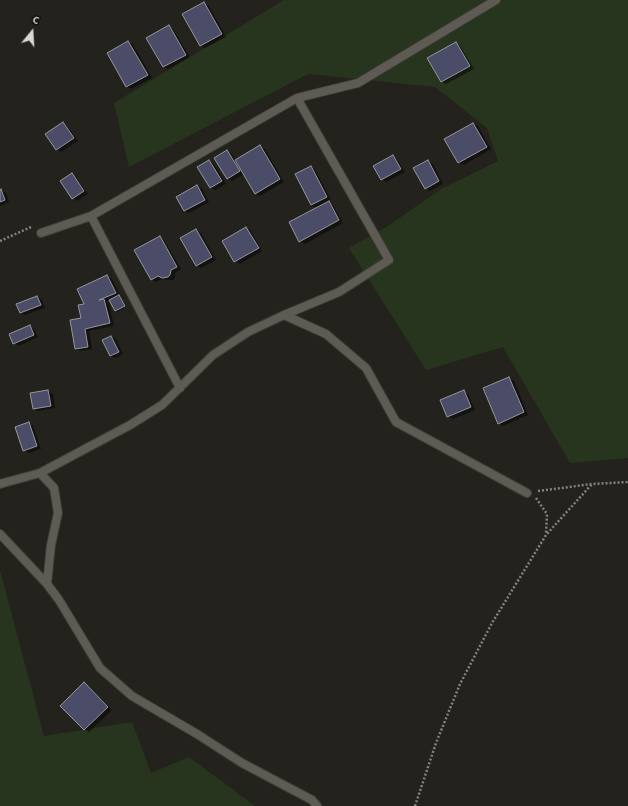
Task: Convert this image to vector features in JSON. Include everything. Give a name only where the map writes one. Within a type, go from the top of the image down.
[{"type":"lane","points":[[41,233],[91,216],[297,98],[358,83],[496,0]]},
{"type":"lane","points":[[0,484],[40,473],[130,425],[162,405],[213,355],[248,332],[339,292],[389,260],[297,98]]},
{"type":"lane","points":[[91,216],[180,388]]},
{"type":"lane","points":[[284,315],[326,334],[366,368],[396,422],[527,493]]},
{"type":"lane","points":[[40,473],[54,488],[58,513],[51,545],[47,584]]},
{"type":"lane","points":[[0,534],[47,584],[100,668],[132,696],[197,734],[242,764],[312,800],[317,806]]},
{"type":"path","points":[[0,241],[33,226],[41,233]]},
{"type":"path","points":[[527,493],[592,484],[628,482]]},
{"type":"path","points":[[414,806],[436,743],[460,684],[492,623],[546,535],[592,484]]},
{"type":"path","points":[[527,493],[535,497],[547,514],[546,535]]},
{"type":"green space","points":[[284,0],[628,0],[628,458],[570,463],[503,347],[426,370],[349,248],[388,226],[441,189],[498,161],[487,128],[435,87],[308,74],[129,167],[114,103]]},
{"type":"green space","points":[[0,570],[44,736],[132,722],[151,773],[189,757],[255,806],[0,806]]},
{"type":"building","points":[[204,2],[222,34],[200,46],[182,14]]},
{"type":"building","points":[[169,25],[186,55],[163,67],[146,38]]},
{"type":"building","points":[[128,41],[148,75],[126,87],[107,53]]},
{"type":"building","points":[[456,42],[470,66],[441,82],[427,58]]},
{"type":"building","points":[[63,122],[74,138],[56,150],[45,134]]},
{"type":"building","points":[[473,123],[487,147],[458,163],[444,139]]},
{"type":"building","points":[[260,145],[280,179],[255,194],[235,160]]},
{"type":"building","points":[[227,150],[240,171],[227,179],[214,158]]},
{"type":"building","points":[[393,155],[401,169],[381,180],[373,166]]},
{"type":"building","points":[[209,160],[222,181],[210,188],[197,167]]},
{"type":"building","points":[[428,160],[439,181],[425,189],[413,168]]},
{"type":"building","points":[[311,166],[327,197],[311,205],[295,174]]},
{"type":"building","points":[[72,173],[84,191],[72,199],[60,181]]},
{"type":"building","points":[[197,185],[205,200],[184,211],[176,197]]},
{"type":"building","points":[[1,189],[5,200],[0,202],[0,190]]},
{"type":"building","points":[[329,201],[339,220],[299,242],[289,222]]},
{"type":"building","points":[[246,227],[259,248],[234,262],[222,241]]},
{"type":"building","points":[[196,229],[212,257],[196,266],[180,238]]},
{"type":"building","points":[[160,236],[177,267],[171,270],[168,277],[162,278],[158,276],[151,280],[134,250]]},
{"type":"building","points":[[107,275],[116,293],[99,300],[104,299],[110,323],[85,329],[88,347],[75,349],[70,320],[81,318],[78,305],[84,304],[77,289]]},
{"type":"building","points":[[119,295],[125,306],[115,311],[109,300]]},
{"type":"building","points":[[37,296],[41,305],[20,313],[16,304]]},
{"type":"building","points":[[30,325],[34,335],[13,344],[9,334]]},
{"type":"building","points":[[111,336],[119,352],[110,356],[102,340]]},
{"type":"building","points":[[509,377],[524,412],[498,424],[483,388]]},
{"type":"building","points":[[48,390],[51,406],[33,409],[30,393]]},
{"type":"building","points":[[464,390],[471,407],[447,417],[440,400]]},
{"type":"building","points":[[29,422],[37,446],[23,451],[15,427]]},
{"type":"building","points":[[84,682],[108,707],[84,730],[60,706]]}]
